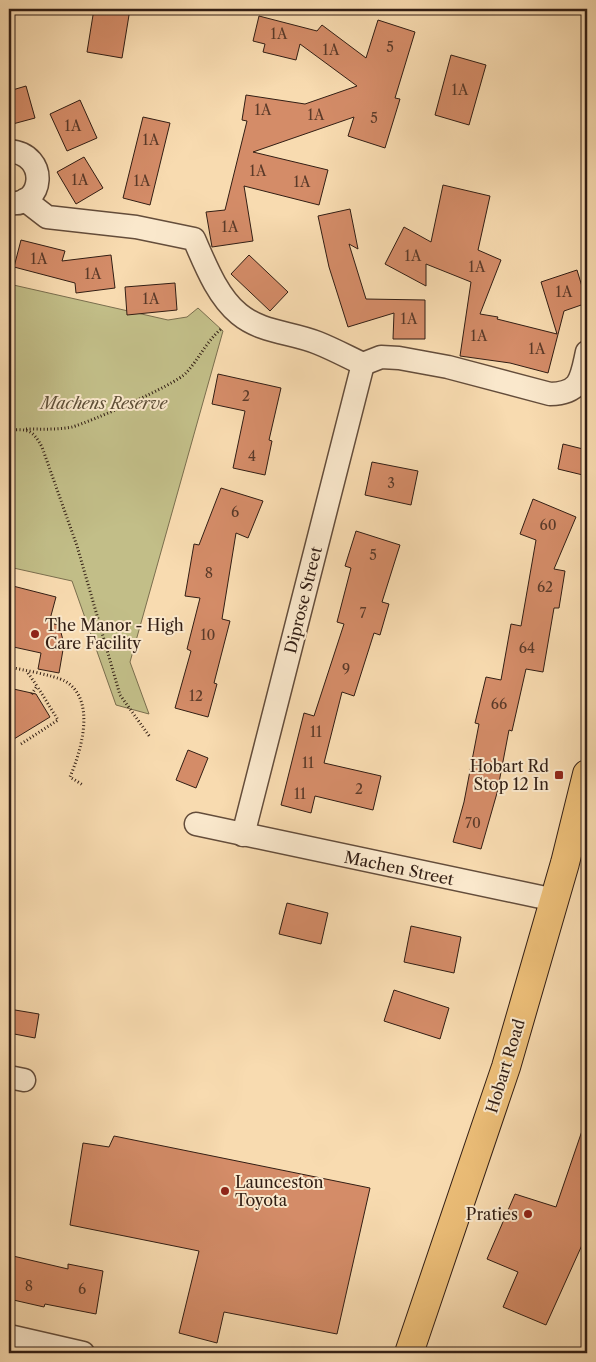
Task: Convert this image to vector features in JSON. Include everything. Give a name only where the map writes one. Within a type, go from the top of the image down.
[{"type":"main road","name":"Hobart Road","points":[[409,1353],[506,1067],[555,900],[587,774]]},
{"type":"street","points":[[9,151],[25,155],[36,167],[37,184],[34,191],[17,202]]},
{"type":"street","points":[[17,202],[47,217],[69,221],[136,227],[194,239],[205,265],[219,289],[238,313],[257,326],[317,342],[363,364],[381,357],[399,358],[448,367],[550,394],[564,393],[574,389],[578,384],[587,352]]},
{"type":"street","name":"Diprose Street","points":[[243,835],[363,364]]},
{"type":"street","name":"Machen Street","points":[[196,824],[555,900]]},
{"type":"street","points":[[9,1336],[83,1353]]},
{"type":"path","points":[[9,430],[72,427],[160,388],[184,375],[212,337],[238,313]]},
{"type":"path","points":[[26,429],[35,434],[48,463],[77,546],[120,695],[150,737]]},
{"type":"path","points":[[9,667],[65,682],[77,694],[82,707],[84,724],[81,750],[70,777],[83,785]]},
{"type":"path","points":[[22,744],[58,720],[27,672]]},
{"type":"path","points":[[31,695],[37,686]]},
{"type":"green space","name":"Machens Reserve","points":[[9,284],[168,320],[187,317],[198,308],[223,331],[130,662],[149,714],[116,705],[72,581],[9,567]]},
{"type":"building","points":[[94,9],[130,9],[122,58],[87,52]]},
{"type":"building","points":[[259,16],[317,31],[322,25],[366,58],[378,20],[415,32],[395,98],[400,99],[385,148],[348,136],[354,117],[253,152],[328,170],[319,205],[244,186],[253,241],[212,247],[206,212],[225,210],[247,121],[242,120],[246,95],[305,104],[357,86],[300,44],[296,60],[263,52],[265,44],[253,41]]},
{"type":"building","points":[[451,55],[486,65],[469,125],[435,115]]},
{"type":"building","points":[[26,86],[35,118],[9,125],[9,91]]},
{"type":"building","points":[[80,100],[97,138],[67,151],[50,114]]},
{"type":"building","points":[[143,117],[170,123],[150,205],[123,198]]},
{"type":"building","points":[[84,157],[103,188],[76,204],[57,172]]},
{"type":"building","points":[[443,185],[490,196],[478,250],[501,260],[480,314],[498,317],[497,319],[557,334],[541,282],[577,270],[587,303],[564,311],[548,373],[510,363],[460,356],[471,282],[426,264],[426,286],[385,264],[404,227],[431,242]]},
{"type":"building","points":[[350,209],[358,249],[349,244],[366,299],[425,300],[425,339],[393,339],[394,313],[348,327],[329,267],[318,216]]},
{"type":"building","points":[[21,240],[65,251],[62,261],[111,255],[115,288],[76,293],[75,283],[14,267]]},
{"type":"building","points":[[249,255],[288,292],[270,311],[231,274]]},
{"type":"building","points":[[175,283],[177,310],[127,315],[125,287]]},
{"type":"building","points":[[218,374],[281,388],[269,440],[272,441],[265,475],[233,468],[245,411],[212,404]]},
{"type":"building","points":[[563,444],[587,450],[587,476],[558,469]]},
{"type":"building","points":[[372,462],[418,471],[411,505],[365,495]]},
{"type":"building","points":[[221,488],[263,501],[248,538],[236,533],[222,619],[230,621],[214,683],[217,684],[208,717],[175,708],[191,651],[187,649],[200,598],[185,596],[194,544],[199,545]]},
{"type":"building","points":[[533,499],[576,517],[554,569],[565,571],[559,608],[554,608],[543,672],[526,669],[512,731],[509,730],[497,793],[481,849],[453,842],[464,802],[479,724],[475,723],[486,677],[501,680],[511,624],[521,626],[536,540],[520,534]]},
{"type":"building","points":[[356,531],[400,545],[382,602],[389,604],[380,635],[374,633],[354,696],[342,692],[324,763],[381,776],[373,810],[315,796],[311,813],[281,805],[304,713],[314,716],[344,624],[337,622],[351,568],[345,566]]},
{"type":"building","name":"The Manor - High Care Facility","points":[[9,585],[56,597],[49,623],[59,625],[64,644],[59,673],[38,669],[41,653],[9,646]]},
{"type":"building","name":"The Manor - High Care Facility","points":[[9,688],[36,694],[50,717],[9,742]]},
{"type":"building","points":[[188,750],[208,758],[196,788],[176,780]]},
{"type":"building","points":[[287,903],[328,913],[321,944],[279,934]]},
{"type":"building","points":[[411,926],[461,937],[454,973],[404,962]]},
{"type":"building","points":[[394,990],[449,1008],[440,1039],[384,1021]]},
{"type":"building","points":[[9,1009],[39,1014],[35,1038],[9,1033]]},
{"type":"building","points":[[584,1125],[587,1126],[587,1234],[546,1325],[503,1307],[518,1272],[487,1259],[515,1194],[556,1207]]},
{"type":"building","name":"Launceston Toyota","points":[[114,1136],[370,1188],[337,1334],[224,1312],[217,1343],[179,1333],[199,1251],[70,1225],[83,1143],[109,1147]]},
{"type":"building","points":[[13,1256],[68,1269],[68,1264],[103,1271],[96,1314],[45,1304],[44,1307],[9,1299],[9,1273]]},
{"type":"place","name":"The Manor - High Care Facility","points":[[35,634]]},
{"type":"place","name":"Hobart Rd Stop 12 In","points":[[559,775]]},
{"type":"place","name":"Launceston Toyota","points":[[225,1191]]},
{"type":"place","name":"Praties","points":[[528,1214]]}]
